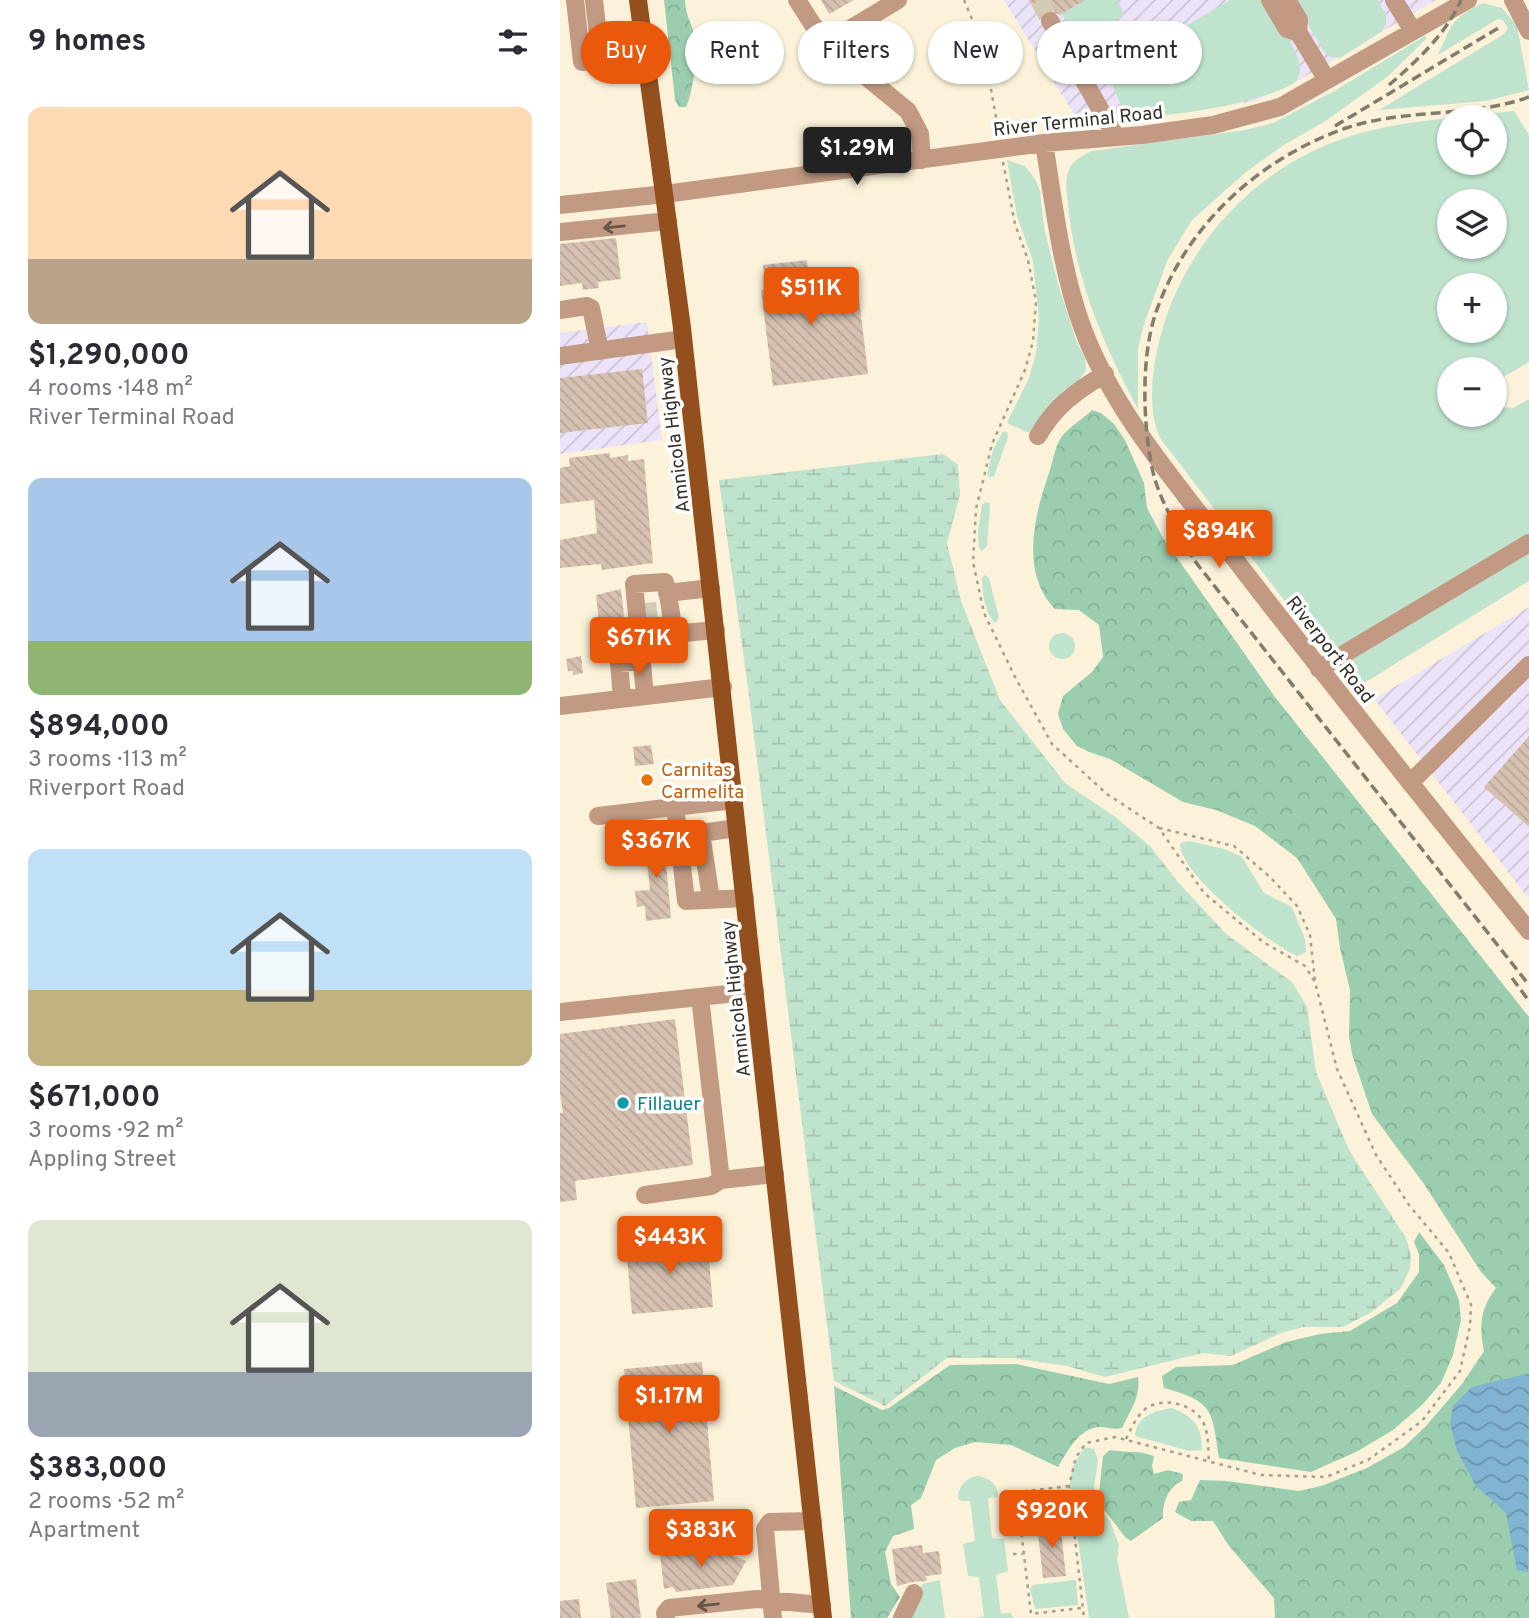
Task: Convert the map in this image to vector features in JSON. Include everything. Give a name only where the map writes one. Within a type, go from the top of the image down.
[{"type":"main road","name":"Amnicola Highway","points":[[638,0],[641,21]]},
{"type":"main road","name":"Amnicola Highway","points":[[650,84],[683,340],[723,687],[822,1611]]},
{"type":"street","points":[[575,0],[581,53]]},
{"type":"street","points":[[594,0],[596,21]]},
{"type":"street","points":[[797,0],[810,21]]},
{"type":"street","points":[[863,21],[898,0]]},
{"type":"street","points":[[1270,0],[1287,29],[1298,32]]},
{"type":"street","points":[[1287,0],[1299,20],[1298,32],[1327,80]]},
{"type":"street","points":[[1394,0],[1413,31]]},
{"type":"street","name":"River Terminal Road","points":[[560,205],[664,194],[1044,143],[1213,125],[1280,107],[1468,0]]},
{"type":"street","points":[[1513,0],[1529,31]]},
{"type":"street","points":[[877,84],[908,111],[920,134],[922,160]]},
{"type":"street","points":[[1086,84],[1116,137]]},
{"type":"street","name":"Riverport Road","points":[[1044,143],[1060,239],[1083,330],[1105,374],[1151,449],[1320,669],[1529,932]]},
{"type":"street","points":[[560,232],[668,221]]},
{"type":"street","points":[[560,310],[587,306],[591,308],[600,351]]},
{"type":"street","points":[[560,356],[683,340]]},
{"type":"street","points":[[1038,436],[1049,417],[1063,402],[1105,374]]},
{"type":"street","points":[[1320,669],[1529,543]]},
{"type":"street","points":[[645,695],[641,656],[656,619],[711,588]]},
{"type":"street","points":[[656,619],[716,630]]},
{"type":"street","points":[[622,698],[619,663],[666,649],[670,645],[656,619]]},
{"type":"street","points":[[1410,783],[1529,665]]},
{"type":"street","points":[[560,706],[723,687]]},
{"type":"street","points":[[598,816],[734,800]]},
{"type":"street","points":[[698,804],[711,899]]},
{"type":"street","points":[[675,806],[685,901],[745,898]]},
{"type":"street","points":[[701,833],[737,828]]},
{"type":"street","points":[[560,1012],[755,991]]},
{"type":"street","points":[[699,997],[720,1180]]},
{"type":"street","points":[[645,1195],[711,1186],[720,1180],[775,1174]]},
{"type":"street","points":[[767,1606],[765,1529],[770,1522],[813,1521]]},
{"type":"street","points":[[902,1618],[914,1593]]},
{"type":"street","points":[[666,1618],[665,1613],[669,1608],[767,1606],[822,1611]]},
{"type":"path","points":[[964,0],[984,45],[1015,224],[1028,260],[1035,301],[1033,341],[1025,370],[992,444],[976,509],[973,562],[984,613],[1052,744],[1107,794],[1159,828],[1234,846],[1270,877],[1297,906],[1310,935],[1315,982],[1337,1069],[1376,1155],[1409,1205],[1449,1254],[1471,1305],[1470,1326],[1460,1371],[1422,1421],[1368,1460],[1325,1477],[1261,1475],[1115,1437],[1086,1443],[1076,1457],[1069,1486],[1084,1618]]},
{"type":"path","points":[[1159,828],[1204,893],[1263,942],[1305,966],[1315,982]]},
{"type":"path","points":[[1126,1439],[1145,1409],[1168,1402],[1191,1408],[1204,1424],[1209,1462]]},
{"type":"path","points":[[1069,1486],[1018,1492],[1023,1554],[1031,1614],[1083,1608]]},
{"type":"path","points":[[1013,1555],[1023,1554]]},
{"type":"shaded area","points":[[1004,0],[1436,0],[1287,87],[1251,102],[1081,126],[1055,84],[1202,84],[1202,21],[1037,21],[1037,54],[1023,31],[1023,21],[1017,21]]},
{"type":"shaded area","points":[[647,322],[662,440],[560,454],[560,333]]},
{"type":"shaded area","points":[[1529,607],[1529,899],[1374,699]]},
{"type":"green space","points":[[664,0],[685,0],[689,21],[685,21],[685,84],[692,84],[686,107],[679,107],[675,100],[671,64],[671,21],[666,21]]},
{"type":"green space","points":[[1085,0],[1117,0],[1125,15],[1115,21],[1066,21],[1062,14]]},
{"type":"green space","points":[[1230,0],[1263,0],[1296,54],[1300,70],[1297,80],[1267,95],[1216,108],[1163,115],[1143,116],[1131,113],[1120,102],[1111,84],[1202,84],[1202,21],[1195,21]]},
{"type":"green space","points":[[1294,0],[1378,0],[1386,14],[1386,24],[1381,32],[1340,58],[1331,57],[1323,50]]},
{"type":"green space","points":[[1483,3],[1502,8],[1517,26],[1529,90],[1486,101],[1379,110],[1504,34],[1508,28],[1503,20],[1498,19],[1438,55],[1454,23],[1464,13]]},
{"type":"green space","points":[[1425,36],[1427,38],[1387,77],[1324,122],[1282,146],[1246,172],[1192,220],[1168,259],[1145,321],[1138,348],[1138,409],[1102,335],[1084,285],[1072,232],[1066,186],[1072,164],[1092,151],[1245,130],[1273,123],[1336,90]]},
{"type":"green space","points":[[1514,111],[1529,135],[1529,362],[1507,375],[1507,357],[1437,357],[1437,427],[1507,427],[1507,407],[1513,408],[1529,399],[1529,581],[1353,690],[1160,438],[1152,402],[1155,363],[1171,305],[1185,274],[1225,217],[1250,193],[1307,154],[1339,140],[1379,128],[1435,120],[1437,175],[1507,175],[1507,112]]},
{"type":"green space","points":[[1007,160],[1025,166],[1040,191],[1044,227],[1058,284],[1076,340],[1085,358],[1086,370],[1078,381],[1063,391],[1029,433],[1007,423],[1029,378],[1036,353],[1039,319],[1033,261],[1017,216]]},
{"type":"green space","points":[[1092,410],[1101,413],[1114,424],[1125,440],[1144,483],[1147,508],[1163,538],[1275,697],[1529,1017],[1529,1618],[1275,1618],[1274,1598],[1229,1546],[1213,1521],[1191,1521],[1175,1512],[1179,1502],[1191,1500],[1200,1480],[1299,1491],[1321,1486],[1367,1468],[1404,1447],[1462,1384],[1484,1351],[1482,1318],[1496,1288],[1481,1272],[1424,1184],[1372,1114],[1352,1054],[1349,1036],[1350,990],[1336,919],[1297,858],[1255,826],[1216,810],[1183,802],[1110,759],[1076,745],[1063,729],[1058,714],[1063,696],[1092,672],[1103,657],[1099,625],[1079,610],[1055,609],[1037,578],[1033,542],[1039,505],[1058,443],[1067,431]]},
{"type":"green space","points":[[1003,431],[1007,432],[1008,437],[994,476],[990,478],[987,474],[993,450]]},
{"type":"green space","points":[[943,454],[958,465],[960,495],[947,543],[961,601],[1000,700],[1065,783],[1114,816],[1150,846],[1177,881],[1226,934],[1292,982],[1307,1007],[1316,1072],[1349,1150],[1406,1238],[1411,1255],[1410,1269],[1400,1289],[1370,1313],[1343,1327],[1303,1327],[1281,1333],[1231,1356],[1203,1353],[1105,1377],[1067,1366],[1013,1358],[947,1358],[885,1406],[834,1381],[748,688],[719,480]]},
{"type":"green space","points":[[989,503],[990,507],[987,546],[982,551],[979,548],[978,531],[982,505]]},
{"type":"green space","points":[[985,575],[989,578],[999,618],[995,623],[985,602],[982,578]]},
{"type":"green space","points":[[1062,633],[1071,637],[1075,646],[1071,655],[1062,659],[1053,655],[1049,646],[1053,637]]},
{"type":"green space","points":[[1189,841],[1224,849],[1242,857],[1264,893],[1292,907],[1305,939],[1306,952],[1297,956],[1284,949],[1247,923],[1209,889],[1184,857],[1180,843]]},
{"type":"green space","points":[[1419,1232],[1444,1265],[1459,1300],[1461,1320],[1453,1355],[1441,1383],[1422,1405],[1393,1430],[1358,1451],[1311,1472],[1219,1458],[1212,1418],[1208,1410],[1193,1398],[1164,1388],[1162,1376],[1176,1367],[1233,1365],[1286,1342],[1320,1334],[1350,1331],[1397,1303],[1419,1272],[1419,1254],[1414,1242]]},
{"type":"green space","points":[[1016,1364],[1109,1384],[1138,1377],[1139,1384],[1122,1428],[1099,1427],[1085,1432],[1074,1442],[1058,1467],[1011,1445],[975,1442],[955,1448],[936,1460],[921,1498],[911,1505],[914,1529],[893,1536],[885,1552],[891,1584],[900,1597],[887,1618],[851,1618],[834,1386],[882,1410],[889,1408],[950,1365]]},
{"type":"green space","points":[[1172,1408],[1195,1423],[1202,1450],[1190,1451],[1135,1436],[1139,1423],[1148,1415]]},
{"type":"green space","points":[[1084,1447],[1094,1449],[1098,1460],[1094,1487],[1099,1509],[1110,1521],[1119,1545],[1117,1559],[1129,1618],[1089,1618],[1070,1482],[1073,1467]]},
{"type":"green space","points":[[1110,1450],[1154,1456],[1154,1474],[1168,1470],[1183,1474],[1182,1481],[1173,1487],[1167,1496],[1163,1518],[1131,1541],[1103,1508],[1099,1493],[1103,1456]]},
{"type":"green space","points":[[976,1476],[992,1482],[997,1488],[998,1497],[988,1498],[992,1538],[1004,1539],[1008,1571],[996,1575],[1001,1614],[1011,1613],[1013,1618],[976,1618],[984,1616],[979,1577],[968,1576],[963,1544],[975,1541],[970,1501],[958,1499],[962,1484]]},
{"type":"green space","points":[[1063,1489],[1066,1492],[1068,1514],[1023,1519],[1021,1496]]},
{"type":"green space","points":[[940,1580],[945,1618],[910,1618],[922,1584]]},
{"type":"green space","points":[[1074,1580],[1078,1605],[1035,1609],[1030,1589],[1033,1585]]},
{"type":"water","points":[[1529,1375],[1528,1572],[1517,1570],[1506,1513],[1476,1486],[1457,1451],[1450,1423],[1453,1406],[1472,1387]]},
{"type":"building","points":[[821,0],[854,0],[829,14]]},
{"type":"building","points":[[1029,0],[1085,0],[1060,15],[1049,10],[1040,17]]},
{"type":"building","points":[[616,238],[621,279],[598,282],[599,288],[583,290],[582,283],[560,286],[560,244]]},
{"type":"building","points":[[807,260],[810,287],[857,281],[868,374],[773,386],[761,290],[766,290],[763,265]]},
{"type":"building","points":[[642,369],[648,423],[560,433],[560,378]]},
{"type":"building","points":[[610,453],[610,458],[628,455],[628,461],[644,459],[653,563],[602,570],[601,564],[560,568],[560,540],[597,533],[594,500],[560,504],[560,468],[570,466],[569,458]]},
{"type":"building","points":[[621,589],[626,635],[601,638],[596,595]]},
{"type":"building","points":[[581,656],[583,673],[573,675],[573,671],[568,671],[566,659]]},
{"type":"building","points":[[1529,736],[1529,827],[1484,787]]},
{"type":"building","points":[[651,745],[654,764],[635,766],[633,747]]},
{"type":"building","points":[[663,831],[671,918],[646,921],[645,906],[637,907],[635,891],[650,890],[644,832]]},
{"type":"building","name":"Fillauer","points":[[675,1019],[693,1165],[575,1181],[577,1200],[560,1202],[560,1113],[563,1113],[560,1093],[560,1034]]},
{"type":"building","points":[[707,1237],[713,1307],[632,1314],[626,1245]]},
{"type":"building","points":[[702,1362],[714,1501],[636,1508],[624,1369]]},
{"type":"building","points":[[1060,1522],[1066,1576],[1043,1578],[1037,1525]]},
{"type":"building","points":[[731,1545],[732,1555],[746,1561],[733,1585],[676,1592],[673,1587],[664,1589],[660,1554]]},
{"type":"building","points":[[922,1545],[923,1553],[939,1551],[942,1574],[926,1576],[927,1581],[897,1586],[892,1549]]},
{"type":"building","points":[[636,1579],[641,1618],[611,1618],[606,1583]]},
{"type":"building","points":[[579,1599],[581,1618],[560,1618],[560,1601]]},
{"type":"tunnel","points":[[1039,0],[1050,21]]},
{"type":"tunnel","points":[[645,612],[657,611]]},
{"type":"tunnel","points":[[646,630],[659,628]]},
{"type":"railway","points":[[1389,85],[1439,36],[1461,0]]},
{"type":"railway","points":[[1335,126],[1500,27]]},
{"type":"railway","points":[[1529,97],[1484,108],[1392,118],[1346,128],[1314,141],[1255,177],[1205,225],[1168,283],[1150,332],[1145,391],[1147,431],[1155,480],[1170,516],[1194,560],[1529,985]]},
{"type":"railway","points":[[1512,978],[1529,1001]]},
{"type":"place","name":"Carnitas Carmelita","points":[[647,780]]},
{"type":"place","name":"Fillauer","points":[[623,1103]]}]
